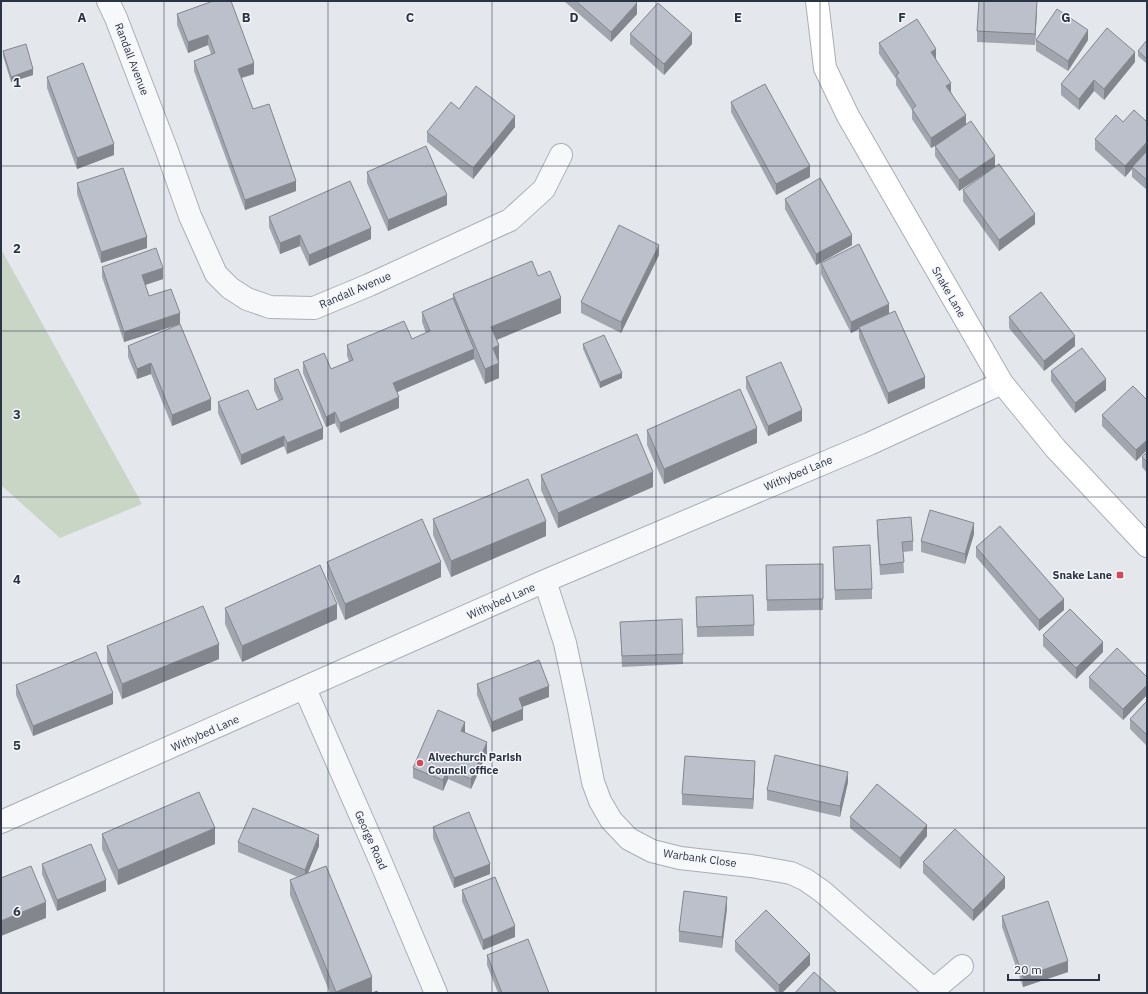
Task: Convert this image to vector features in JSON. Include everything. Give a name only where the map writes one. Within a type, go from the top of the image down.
[{"type":"street","name":"Randall Avenue","points":[[108,1],[116,18],[167,151],[190,216],[216,274],[230,288],[247,299],[270,308],[314,308],[369,285],[510,220],[544,189],[561,155]]},
{"type":"street","name":"Snake Lane","points":[[816,1],[825,68],[848,116],[1002,383],[1056,449],[1147,546]]},
{"type":"street","name":"Withybed Lane","points":[[1,822],[545,581],[869,444],[1002,383]]},
{"type":"street","name":"Warbank Close","points":[[545,581],[565,643],[593,782],[600,801],[612,820],[630,839],[652,851],[680,858],[773,868],[791,873],[806,880],[822,892],[932,991],[962,966]]},
{"type":"street","name":"George Road","points":[[304,689],[378,853],[436,993]]},
{"type":"green space","points":[[1,249],[142,504],[60,538],[1,485]]},
{"type":"building","points":[[213,1],[231,1],[254,63],[238,69],[253,109],[269,104],[296,181],[245,200],[194,61],[215,53],[208,35],[188,42],[177,14]]},
{"type":"building","points":[[576,1],[635,1],[637,3],[611,32]]},
{"type":"building","points":[[979,1],[1037,1],[1035,34],[977,31]]},
{"type":"building","points":[[658,3],[692,33],[664,64],[630,34]]},
{"type":"building","points":[[1057,9],[1088,30],[1068,61],[1036,40]]},
{"type":"building","points":[[917,19],[936,49],[931,52],[951,83],[946,86],[966,115],[931,138],[912,109],[916,106],[896,75],[899,73],[879,43]]},
{"type":"building","points":[[1107,28],[1135,52],[1104,89],[1094,80],[1079,99],[1061,84]]},
{"type":"building","points":[[1147,40],[1147,59],[1138,51]]},
{"type":"building","points":[[26,44],[33,69],[11,77],[3,51]]},
{"type":"building","points":[[83,63],[114,144],[77,158],[47,77]]},
{"type":"building","points":[[765,84],[810,166],[776,184],[731,102]]},
{"type":"building","points":[[476,86],[515,116],[473,168],[427,132],[451,102],[459,109]]},
{"type":"building","points":[[1134,110],[1147,122],[1147,142],[1125,166],[1095,139],[1116,115],[1123,122]]},
{"type":"building","points":[[971,121],[995,156],[959,180],[935,146]]},
{"type":"building","points":[[426,146],[447,195],[388,220],[367,172]]},
{"type":"building","points":[[1147,151],[1147,180],[1132,167]]},
{"type":"building","points":[[999,164],[1035,214],[999,240],[963,190]]},
{"type":"building","points":[[123,168],[147,237],[101,252],[77,183]]},
{"type":"building","points":[[820,178],[852,235],[816,254],[785,199]]},
{"type":"building","points":[[350,181],[371,228],[309,255],[300,235],[280,243],[269,217]]},
{"type":"building","points":[[619,225],[659,245],[621,322],[581,302]]},
{"type":"building","points":[[859,244],[889,304],[851,322],[821,263]]},
{"type":"building","points":[[156,248],[163,268],[142,275],[149,296],[171,289],[180,313],[124,332],[102,267]]},
{"type":"building","points":[[532,261],[538,276],[550,271],[561,298],[491,327],[499,345],[493,348],[499,363],[485,369],[453,294]]},
{"type":"building","points":[[1041,292],[1075,336],[1044,361],[1009,317]]},
{"type":"building","points":[[453,298],[474,349],[393,383],[399,397],[340,423],[335,412],[326,417],[303,362],[324,353],[331,369],[353,360],[347,345],[404,321],[412,339],[430,331],[422,312]]},
{"type":"building","points":[[895,311],[925,377],[888,393],[859,327]]},
{"type":"building","points":[[180,324],[211,399],[172,415],[151,363],[137,369],[128,346]]},
{"type":"building","points":[[604,335],[622,373],[600,382],[583,344]]},
{"type":"building","points":[[1082,348],[1106,379],[1075,403],[1051,371]]},
{"type":"building","points":[[781,362],[802,410],[768,426],[746,377]]},
{"type":"building","points":[[298,369],[323,428],[287,443],[284,436],[241,455],[218,402],[248,390],[257,410],[283,399],[274,379]]},
{"type":"building","points":[[1133,386],[1147,400],[1147,440],[1136,450],[1102,415]]},
{"type":"building","points":[[740,389],[757,428],[664,469],[647,430]]},
{"type":"building","points":[[637,434],[653,472],[558,513],[541,475]]},
{"type":"building","points":[[1147,452],[1147,462],[1142,457]]},
{"type":"building","points":[[528,479],[546,521],[451,561],[433,519]]},
{"type":"building","points":[[930,510],[974,523],[965,554],[921,541]]},
{"type":"building","points":[[911,517],[913,541],[902,542],[904,562],[880,565],[877,520]]},
{"type":"building","points":[[422,519],[441,562],[345,604],[327,562]]},
{"type":"building","points":[[1000,526],[1064,599],[1039,620],[976,547]]},
{"type":"building","points":[[870,545],[872,589],[835,590],[833,547]]},
{"type":"building","points":[[823,564],[823,599],[767,600],[766,565]]},
{"type":"building","points":[[320,565],[337,604],[242,646],[225,608]]},
{"type":"building","points":[[753,595],[754,625],[697,627],[696,597]]},
{"type":"building","points":[[203,606],[219,644],[122,684],[107,646]]},
{"type":"building","points":[[1070,609],[1103,642],[1076,668],[1043,635]]},
{"type":"building","points":[[682,619],[683,654],[622,656],[620,622]]},
{"type":"building","points":[[1117,648],[1147,677],[1147,685],[1123,709],[1089,677]]},
{"type":"building","points":[[96,652],[113,693],[33,726],[16,685]]},
{"type":"building","points":[[539,660],[549,686],[519,698],[523,709],[492,722],[477,684]]},
{"type":"building","points":[[1147,701],[1147,735],[1130,719]]},
{"type":"building","points":[[438,710],[465,722],[461,731],[487,742],[471,779],[448,769],[443,780],[413,768]]},
{"type":"building","points":[[775,755],[848,772],[840,806],[767,790]]},
{"type":"building","points":[[685,756],[755,761],[753,799],[682,794]]},
{"type":"building","points":[[877,784],[927,825],[900,858],[850,817]]},
{"type":"building","points":[[199,792],[215,828],[118,870],[102,834]]},
{"type":"building","points":[[253,808],[319,835],[305,870],[238,842]]},
{"type":"building","points":[[469,812],[490,864],[454,878],[433,827]]},
{"type":"building","points":[[955,829],[1005,877],[973,910],[923,862]]},
{"type":"building","points":[[91,844],[106,880],[57,900],[42,864]]},
{"type":"building","points":[[31,866],[46,902],[1,921],[1,878]]},
{"type":"building","points":[[326,866],[372,977],[336,992],[290,880]]},
{"type":"building","points":[[495,877],[515,926],[483,940],[462,890]]},
{"type":"building","points":[[684,891],[727,897],[722,937],[679,931]]},
{"type":"building","points":[[1048,901],[1068,961],[1023,977],[1002,916]]},
{"type":"building","points":[[766,910],[810,954],[779,985],[735,941]]},
{"type":"building","points":[[528,939],[549,993],[502,993],[487,955]]},
{"type":"building","points":[[814,972],[837,993],[795,993]]},
{"type":"place","name":"Snake Lane","points":[[1120,575]]},
{"type":"place","name":"Alvechurch Parish Council office","points":[[420,763]]}]
